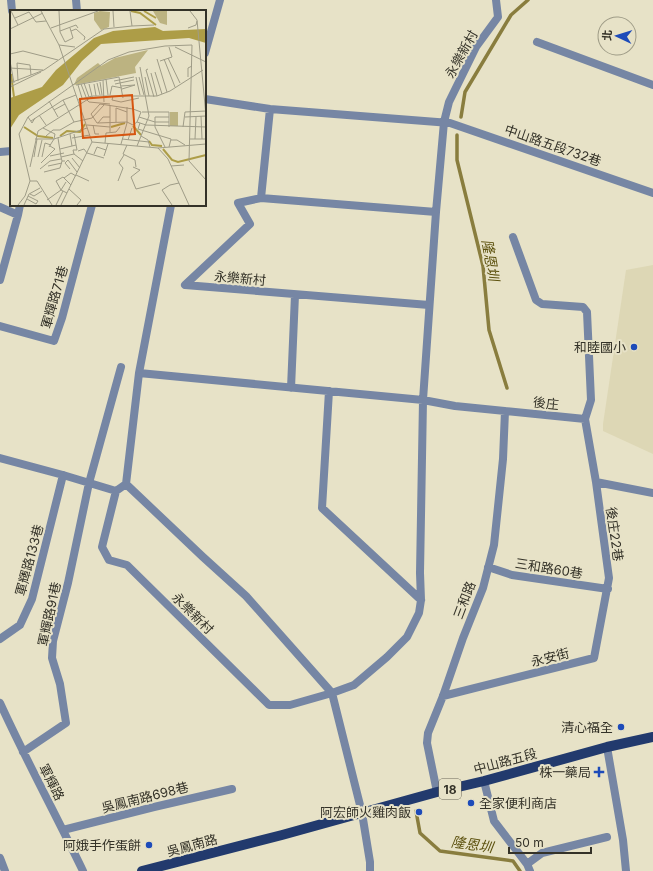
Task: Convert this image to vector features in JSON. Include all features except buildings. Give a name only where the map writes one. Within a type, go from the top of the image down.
[{"type":"main road","name":"中山路五段","points":[[248,843],[653,736]]},
{"type":"main road","name":"吳鳳南路","points":[[142,871],[248,843]]},
{"type":"street","points":[[11,0],[12,10]]},
{"type":"street","points":[[76,0],[77,10]]},
{"type":"street","points":[[206,49],[220,0]]},
{"type":"street","name":"永樂新村","points":[[116,491],[102,547],[109,560],[126,565],[269,704],[290,705],[332,693],[354,684],[387,657],[407,637],[419,613],[421,600],[420,573],[423,400],[429,304],[444,122],[449,102],[476,47],[498,17],[496,0]]},
{"type":"street","points":[[537,42],[653,85]]},
{"type":"street","points":[[206,99],[270,108],[444,122]]},
{"type":"street","points":[[261,198],[270,108]]},
{"type":"street","name":"中山路五段732巷","points":[[444,122],[653,193]]},
{"type":"street","points":[[0,152],[10,151]]},
{"type":"street","name":"永樂新村","points":[[429,304],[185,286],[250,224],[238,203],[261,198],[436,212]]},
{"type":"street","points":[[0,206],[18,215]]},
{"type":"street","points":[[0,280],[20,206]]},
{"type":"street","name":"軍輝路71巷","points":[[0,326],[54,341],[62,318],[92,206]]},
{"type":"street","points":[[0,458],[116,491],[126,484],[139,373],[171,206]]},
{"type":"street","name":"後庄22巷","points":[[513,237],[536,300],[542,304],[583,307],[587,312],[591,400],[585,419],[610,578],[608,589]]},
{"type":"street","points":[[291,388],[295,295]]},
{"type":"street","name":"軍輝路91巷","points":[[23,752],[66,723],[60,684],[52,658],[53,641],[68,583],[89,483],[121,367]]},
{"type":"street","points":[[139,373],[423,400],[505,411]]},
{"type":"street","points":[[329,391],[322,508],[421,600]]},
{"type":"street","name":"後庄","points":[[505,411],[585,419]]},
{"type":"street","name":"三和路","points":[[437,792],[427,743],[428,732],[483,588],[494,545],[503,459],[505,411]]},
{"type":"street","name":"軍輝路133巷","points":[[0,640],[20,625],[32,599],[63,475]]},
{"type":"street","name":"後庄22巷","points":[[596,482],[653,493]]},
{"type":"street","points":[[126,484],[246,596],[332,693],[362,813],[370,871]]},
{"type":"street","name":"三和路60巷","points":[[488,567],[512,574],[608,589]]},
{"type":"street","name":"永安街","points":[[443,696],[594,658],[608,589]]},
{"type":"street","name":"軍輝路","points":[[0,703],[83,871]]},
{"type":"street","points":[[607,747],[623,840],[626,871]]},
{"type":"street","points":[[484,781],[494,821],[528,867],[542,854],[607,837]]},
{"type":"street","name":"吳鳳南路698巷","points":[[63,830],[154,806],[232,789]]},
{"type":"street","points":[[0,858],[4,871]]},
{"type":"shaded area","name":"和睦國小","points":[[653,265],[653,454],[603,431],[603,424],[626,270]]},
{"type":"waterway","name":"隆恩圳","points":[[461,117],[465,92],[511,15],[528,0]]},
{"type":"waterway","name":"隆恩圳","points":[[457,135],[457,160],[483,266],[489,330],[507,388]]},
{"type":"waterway","name":"隆恩圳","points":[[416,811],[420,833],[440,851],[513,861],[520,871]]},
{"type":"place","name":"和睦國小","points":[[634,347]]},
{"type":"place","name":"清心福全","points":[[621,727]]},
{"type":"place","name":"株一藥局","points":[[599,772]]},
{"type":"place","name":"全家便利商店","points":[[471,803]]},
{"type":"place","name":"阿宏師火雞肉飯","points":[[419,812]]},
{"type":"place","name":"阿娥手作蛋餅","points":[[149,845]]}]
